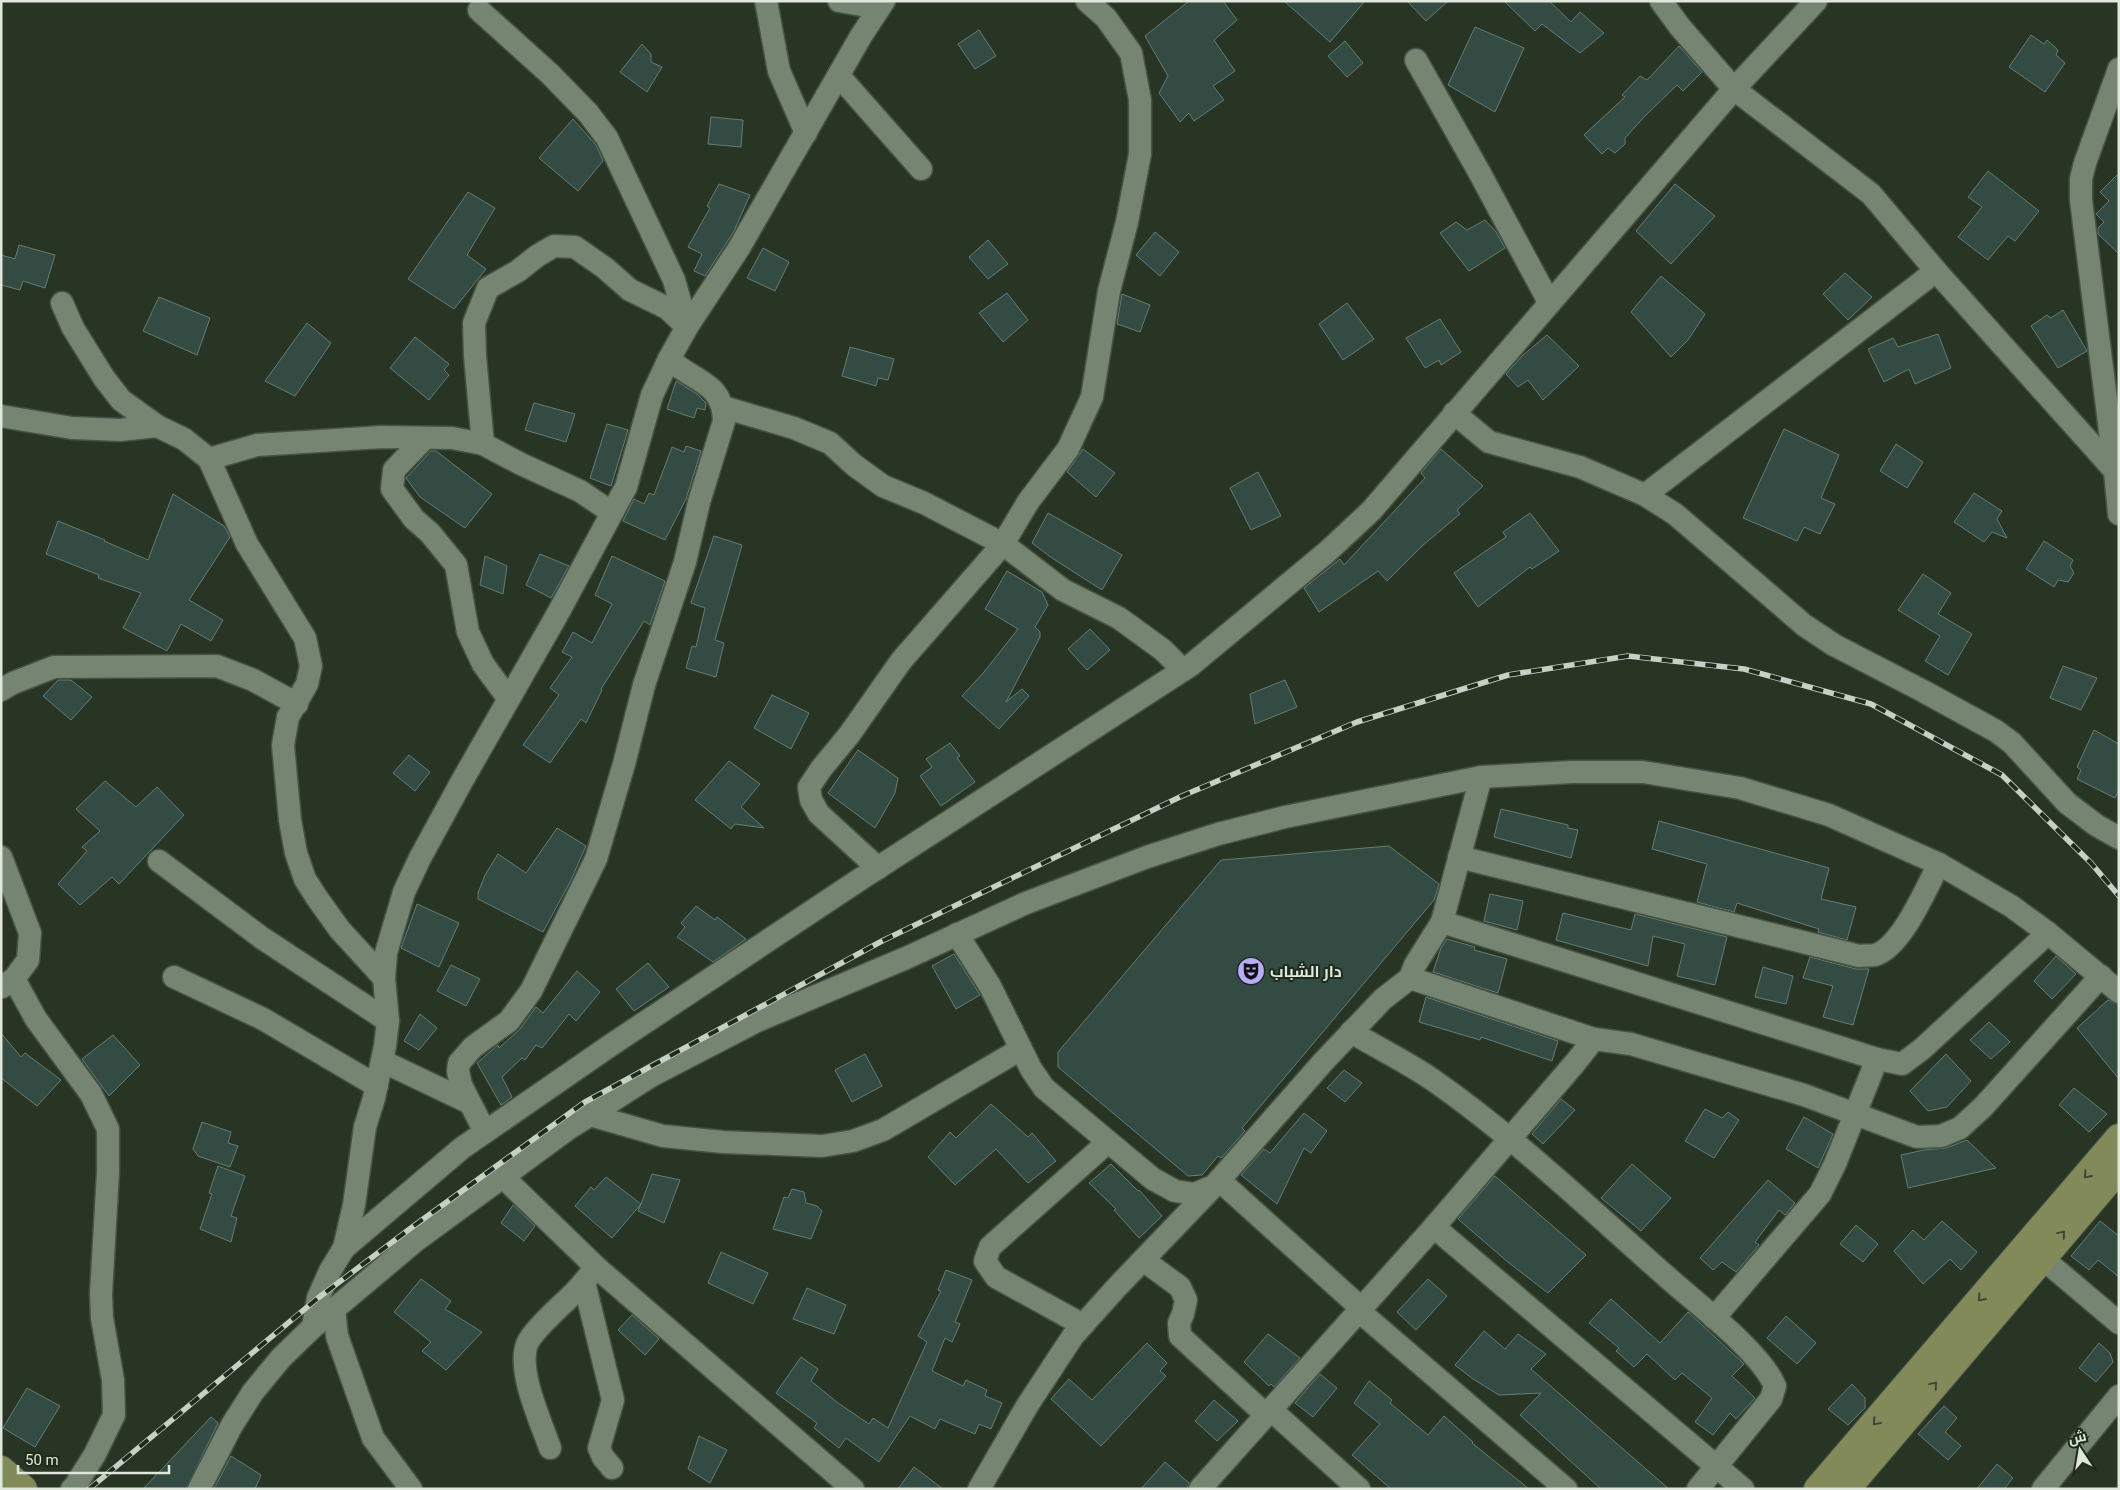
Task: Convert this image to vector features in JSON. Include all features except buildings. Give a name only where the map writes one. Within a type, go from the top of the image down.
[{"type":"main road","points":[[1818,1489],[2119,1138]]},
{"type":"main road","points":[[1846,1489],[2119,1168]]},
{"type":"main road","points":[[1,1470],[23,1489]]},
{"type":"street","points":[[766,1],[779,71],[806,133]]},
{"type":"street","points":[[313,1327],[318,1298],[330,1271],[344,1248],[356,1196],[365,1127],[377,1086],[388,1021],[384,978],[388,946],[404,892],[438,824],[508,698],[557,615],[626,487],[652,395],[687,327],[739,248],[882,5],[839,1]]},
{"type":"street","points":[[878,868],[818,814],[811,800],[809,787],[901,661],[1003,544],[1028,502],[1068,449],[1092,397],[1109,291],[1127,222],[1140,154],[1140,100],[1131,53],[1106,18],[1087,1]]},
{"type":"street","points":[[1660,1],[1734,89],[1871,194],[1936,271],[2116,471]]},
{"type":"street","points":[[344,1248],[462,1148],[611,1045],[878,868],[1183,670],[1333,546],[1371,510],[1548,302],[1734,89],[1816,1]]},
{"type":"street","points":[[479,10],[550,74],[588,113],[607,138],[674,280],[687,327]]},
{"type":"street","points":[[1416,60],[1478,170],[1548,302]]},
{"type":"street","points":[[2119,69],[2084,163],[2081,179],[2081,200],[2116,471],[2119,514]]},
{"type":"street","points":[[839,76],[921,169]]},
{"type":"street","points":[[483,444],[474,323],[488,288],[518,271],[554,246],[575,247],[630,290],[667,308],[687,327]]},
{"type":"street","points":[[1645,495],[1936,271]]},
{"type":"street","points":[[62,303],[73,328],[104,378],[121,400],[157,426],[184,439],[209,459],[247,544],[305,638],[311,666],[307,684],[288,717],[283,745],[290,820],[296,853],[305,879],[317,898],[340,930],[384,978]]},
{"type":"street","points":[[485,1132],[468,1102],[459,1079],[459,1063],[473,1047],[509,1021],[531,991],[596,859],[624,764],[644,684],[668,607],[686,562],[699,502],[724,421],[724,407],[710,386],[680,370],[670,359]]},
{"type":"street","points":[[724,407],[794,428],[830,443],[854,465],[883,486],[924,504],[1003,544],[1063,590],[1119,618],[1163,650],[1183,670]]},
{"type":"street","points":[[1454,413],[1489,442],[1580,467],[1645,495],[1675,514],[1804,625],[1834,645],[1923,691],[2012,743],[2068,803],[2096,825],[2119,838]]},
{"type":"street","points":[[1,416],[81,428],[120,430],[157,426]]},
{"type":"street","points":[[209,459],[257,445],[382,437],[452,438],[483,444],[580,491],[611,512]]},
{"type":"street","points":[[424,439],[394,470],[392,489],[414,519],[430,533],[456,565],[468,632],[483,664],[508,698]]},
{"type":"street","points":[[1,690],[54,668],[217,666],[254,680],[297,704]]},
{"type":"street","points":[[199,1489],[232,1424],[253,1392],[281,1358],[313,1327],[414,1242],[590,1115],[652,1076],[757,1020],[1045,896],[1147,857],[1218,834],[1285,817],[1481,777],[1572,772],[1643,772],[1740,788],[1829,815],[1939,864],[2011,906],[2048,933],[2119,992]]},
{"type":"street","points":[[988,1485],[1027,1406],[1083,1325],[1216,1183],[1351,1032],[1383,999],[1410,978],[1415,965],[1442,922],[1481,777]]},
{"type":"street","points":[[1,857],[30,933],[28,960],[8,983],[91,1094],[108,1129],[108,1181],[101,1294],[102,1318],[113,1380],[114,1416],[95,1454],[72,1489]]},
{"type":"street","points":[[1460,858],[1859,956],[1876,954],[1896,940],[1939,864]]},
{"type":"street","points":[[160,861],[262,938],[388,1021]]},
{"type":"street","points":[[1442,922],[1877,1058],[1902,1064],[1922,1049],[2048,933]]},
{"type":"street","points":[[957,934],[990,986],[1021,1049],[1044,1088],[1153,1179],[1175,1191],[1194,1194],[1216,1183]]},
{"type":"street","points":[[1410,978],[1594,1039],[1631,1044],[1804,1095],[1917,1137],[1941,1136],[1960,1128],[1982,1107],[2101,976]]},
{"type":"street","points":[[174,977],[263,1019],[377,1086]]},
{"type":"street","points":[[1351,1032],[1433,1080],[1509,1139],[1714,1318],[1761,1363],[1771,1376],[1775,1386],[1771,1399],[1698,1489]]},
{"type":"street","points":[[1200,1489],[1434,1227],[1594,1039]]},
{"type":"street","points":[[590,1115],[663,1136],[723,1142],[822,1146],[853,1141],[883,1130],[1021,1049]]},
{"type":"street","points":[[1714,1318],[1820,1194],[1831,1172],[1877,1058]]},
{"type":"street","points":[[382,1061],[468,1102]]},
{"type":"street","points":[[1083,1325],[996,1277],[985,1261],[990,1247],[1108,1142]]},
{"type":"street","points":[[503,1177],[590,1274],[852,1489]]},
{"type":"street","points":[[1216,1183],[1566,1489]]},
{"type":"street","points":[[1434,1227],[1743,1489]]},
{"type":"street","points":[[2042,1258],[2119,1323]]},
{"type":"street","points":[[1143,1260],[1180,1287],[1186,1300],[1179,1323],[1180,1336],[1359,1489]]},
{"type":"street","points":[[550,1448],[529,1390],[525,1364],[527,1344],[590,1274]]},
{"type":"street","points":[[590,1274],[613,1400],[600,1448],[603,1457],[612,1468]]},
{"type":"street","points":[[334,1309],[337,1336],[373,1438],[410,1489]]},
{"type":"street","points":[[2043,1489],[2119,1396]]},
{"type":"railway","points":[[89,1489],[318,1298],[585,1102],[882,941],[1182,796],[1357,722],[1508,675],[1628,656],[1744,669],[1871,704],[2002,775],[2091,863],[2119,896]]},
{"type":"place","name":"دار الشباب","points":[[1251,971]]}]
